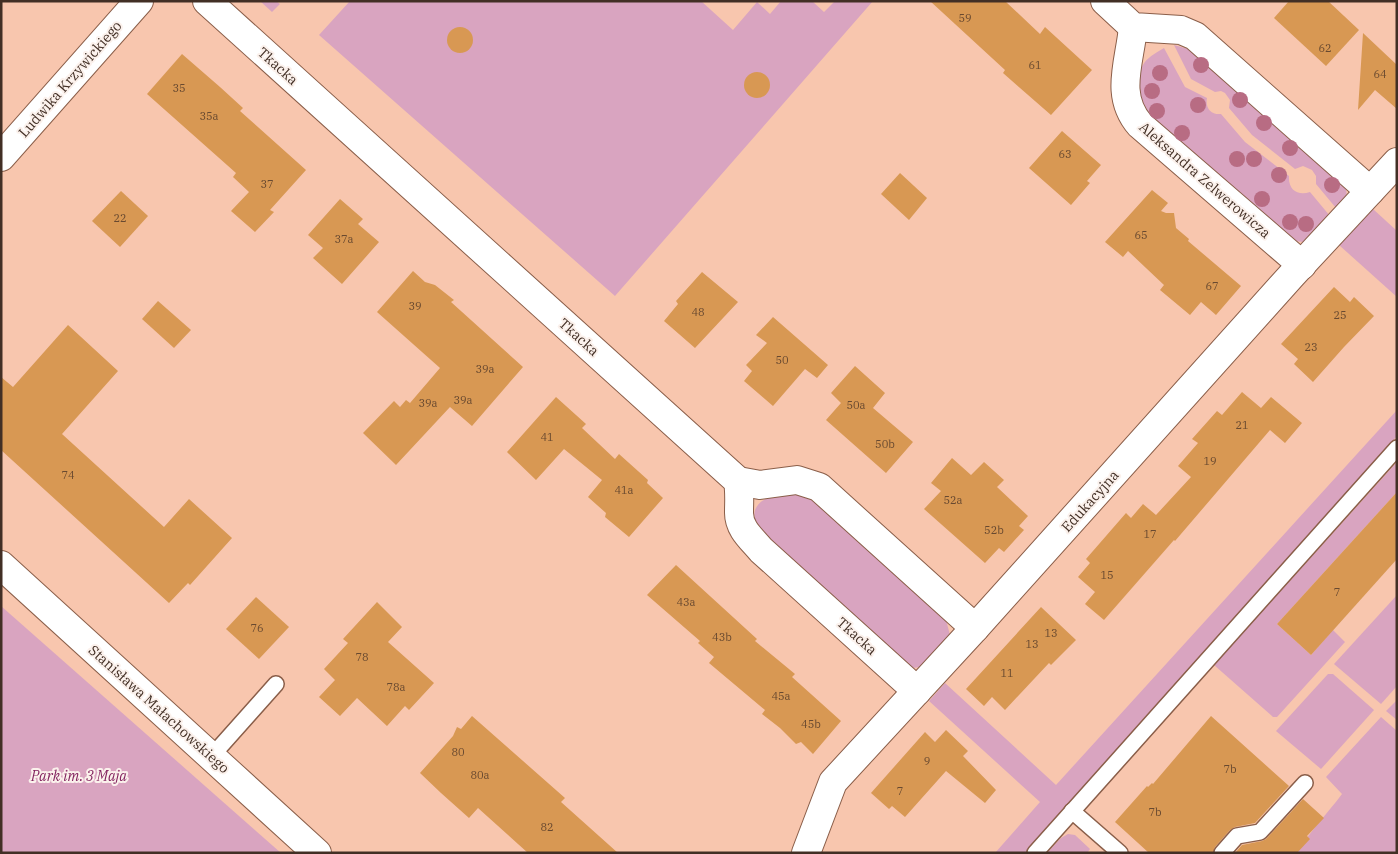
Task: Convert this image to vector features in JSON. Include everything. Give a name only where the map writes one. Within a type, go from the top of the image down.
[{"type":"street","name":"Ludwika Krzywickiego","points":[[1,157],[139,1]]},
{"type":"street","name":"Tkacka","points":[[208,1],[738,482],[741,494],[740,522],[761,550],[917,690]]},
{"type":"street","points":[[1105,1],[1134,27],[1181,30],[1195,36],[1370,191]]},
{"type":"street","name":"Aleksandra Zelwerowicza","points":[[1134,27],[1125,90],[1127,104],[1134,118],[1302,265]]},
{"type":"street","name":"Edukacyjna","points":[[806,853],[833,782],[1397,162]]},
{"type":"street","points":[[738,482],[760,485],[797,480],[818,487],[975,628]]},
{"type":"street","name":"Stanisława Małachowskiego","points":[[1,565],[317,853]]},
{"type":"lane","points":[[1035,853],[1397,448]]},
{"type":"lane","points":[[211,757],[276,684]]},
{"type":"lane","points":[[1222,853],[1237,836],[1260,832],[1305,783]]},
{"type":"lane","points":[[1072,811],[1120,853]]},
{"type":"green space","points":[[260,1],[276,1],[280,4],[272,12]]},
{"type":"green space","points":[[350,1],[701,1],[733,30],[757,2],[770,14],[781,1],[812,1],[824,12],[835,1],[873,1],[615,296],[319,35]]},
{"type":"green space","points":[[1174,45],[1192,50],[1346,187],[1347,199],[1341,214],[1316,184],[1316,176],[1312,170],[1303,166],[1295,169],[1252,135],[1229,108],[1230,100],[1225,93],[1221,91],[1215,92],[1191,79]]},
{"type":"green space","points":[[1164,48],[1185,87],[1207,98],[1207,105],[1212,112],[1221,114],[1245,142],[1289,176],[1290,185],[1295,191],[1302,193],[1310,192],[1335,222],[1304,242],[1294,241],[1147,114],[1140,98],[1141,68],[1151,56]]},
{"type":"green space","points":[[1373,209],[1397,231],[1397,297],[1339,245]]},
{"type":"green space","points":[[1397,410],[1397,436],[1025,853],[995,853],[1040,802],[929,701],[945,683],[1056,785]]},
{"type":"green space","points":[[1397,462],[1397,492],[1277,624],[1311,655],[1333,630],[1345,642],[1277,717],[1273,717],[1214,665]]},
{"type":"green space","points":[[788,490],[811,496],[945,616],[950,635],[921,667],[912,668],[759,530],[755,521],[754,513],[756,507],[760,502],[773,495]]},
{"type":"green space","points":[[1397,595],[1397,686],[1381,704],[1334,664]]},
{"type":"green space","name":"Park im. 3 Maja","points":[[1,606],[281,853],[1,853]]},
{"type":"green space","points":[[1328,674],[1333,674],[1374,710],[1321,769],[1276,731]]},
{"type":"green space","points":[[1397,700],[1397,720],[1386,711]]},
{"type":"green space","points":[[1381,717],[1397,731],[1397,853],[1297,853],[1342,794],[1326,777]]},
{"type":"green space","points":[[1068,834],[1075,835],[1090,849],[1087,853],[1047,853],[1061,838]]},
{"type":"building","points":[[930,1],[1005,1],[1040,34],[1045,27],[1092,70],[1051,115],[1003,73],[1005,70]]},
{"type":"building","points":[[1289,1],[1328,1],[1359,30],[1326,66],[1274,18]]},
{"type":"building","points":[[460,27],[469,31],[473,40],[469,49],[460,53],[451,49],[447,40],[451,31]]},
{"type":"building","points":[[1363,33],[1397,65],[1397,109],[1375,90],[1358,110]]},
{"type":"building","points":[[182,54],[243,108],[240,111],[306,170],[270,210],[274,212],[255,232],[231,211],[249,192],[233,177],[236,173],[147,94]]},
{"type":"building","points":[[757,72],[766,76],[770,85],[766,94],[757,98],[748,94],[744,85],[748,76]]},
{"type":"building","points":[[1062,131],[1101,165],[1087,181],[1090,183],[1071,205],[1029,168]]},
{"type":"building","points":[[900,173],[927,198],[909,220],[881,194]]},
{"type":"building","points":[[1152,190],[1168,203],[1161,211],[1174,213],[1176,228],[1189,239],[1188,241],[1241,286],[1216,315],[1201,302],[1190,315],[1160,290],[1164,285],[1128,251],[1123,257],[1105,242]]},
{"type":"building","points":[[121,191],[148,216],[120,247],[92,221]]},
{"type":"building","points":[[340,199],[363,219],[358,224],[379,242],[342,284],[313,258],[323,248],[308,235]]},
{"type":"building","points":[[413,271],[425,282],[435,285],[454,300],[451,302],[523,367],[472,426],[450,407],[396,465],[363,433],[394,401],[400,407],[406,400],[410,403],[440,368],[377,312]]},
{"type":"building","points":[[702,272],[738,302],[695,348],[664,321],[678,304],[676,301]]},
{"type":"building","points":[[1334,287],[1350,302],[1354,297],[1374,316],[1313,382],[1294,364],[1298,359],[1281,344]]},
{"type":"building","points":[[158,301],[191,330],[174,348],[142,319]]},
{"type":"building","points":[[773,317],[828,365],[817,378],[805,369],[773,406],[744,381],[752,371],[746,365],[767,343],[756,335]]},
{"type":"building","points":[[68,325],[118,371],[62,434],[164,527],[189,499],[232,538],[190,585],[188,583],[169,603],[1,450],[1,377],[13,387]]},
{"type":"building","points":[[855,366],[885,393],[873,408],[913,442],[886,473],[826,420],[841,403],[831,393]]},
{"type":"building","points":[[1242,392],[1261,408],[1271,397],[1302,423],[1285,443],[1270,430],[1104,620],[1085,604],[1095,592],[1078,577],[1090,563],[1086,559],[1126,513],[1131,518],[1143,504],[1156,515],[1191,477],[1178,466],[1198,443],[1192,439],[1217,411],[1222,415]]},
{"type":"building","points":[[556,397],[586,424],[582,428],[615,459],[619,454],[648,480],[647,483],[663,498],[629,537],[605,517],[606,513],[588,497],[602,480],[564,449],[536,480],[507,452]]},
{"type":"building","points":[[952,458],[971,475],[984,462],[1004,480],[997,487],[1028,516],[1019,526],[1024,530],[1004,552],[999,548],[985,563],[924,509],[941,491],[931,483]]},
{"type":"building","points":[[1397,492],[1397,559],[1311,655],[1277,624]]},
{"type":"building","points":[[676,565],[757,639],[755,641],[795,674],[792,677],[841,721],[813,754],[801,742],[796,744],[762,714],[765,710],[709,663],[714,657],[698,643],[700,641],[647,595]]},
{"type":"building","points":[[256,597],[289,627],[259,659],[226,629]]},
{"type":"building","points":[[377,602],[402,627],[388,642],[434,683],[409,710],[405,706],[387,726],[357,698],[340,716],[319,697],[335,680],[324,669],[348,643],[343,639]]},
{"type":"building","points":[[1041,607],[1076,640],[1051,665],[1049,663],[1005,710],[992,697],[984,706],[966,689]]},
{"type":"building","points":[[472,716],[565,798],[561,802],[618,853],[528,853],[478,808],[469,818],[441,793],[420,773],[453,736],[457,727],[461,729]]},
{"type":"building","points":[[1211,716],[1289,786],[1255,823],[1235,827],[1230,830],[1215,847],[1213,853],[1149,853],[1115,822],[1147,786],[1153,784]]},
{"type":"building","points":[[946,730],[968,751],[963,756],[996,790],[985,803],[946,771],[905,817],[892,806],[889,809],[871,793],[925,732],[935,742]]},
{"type":"building","points":[[1303,799],[1324,818],[1307,836],[1310,839],[1297,853],[1235,853],[1242,845],[1266,839]]}]
